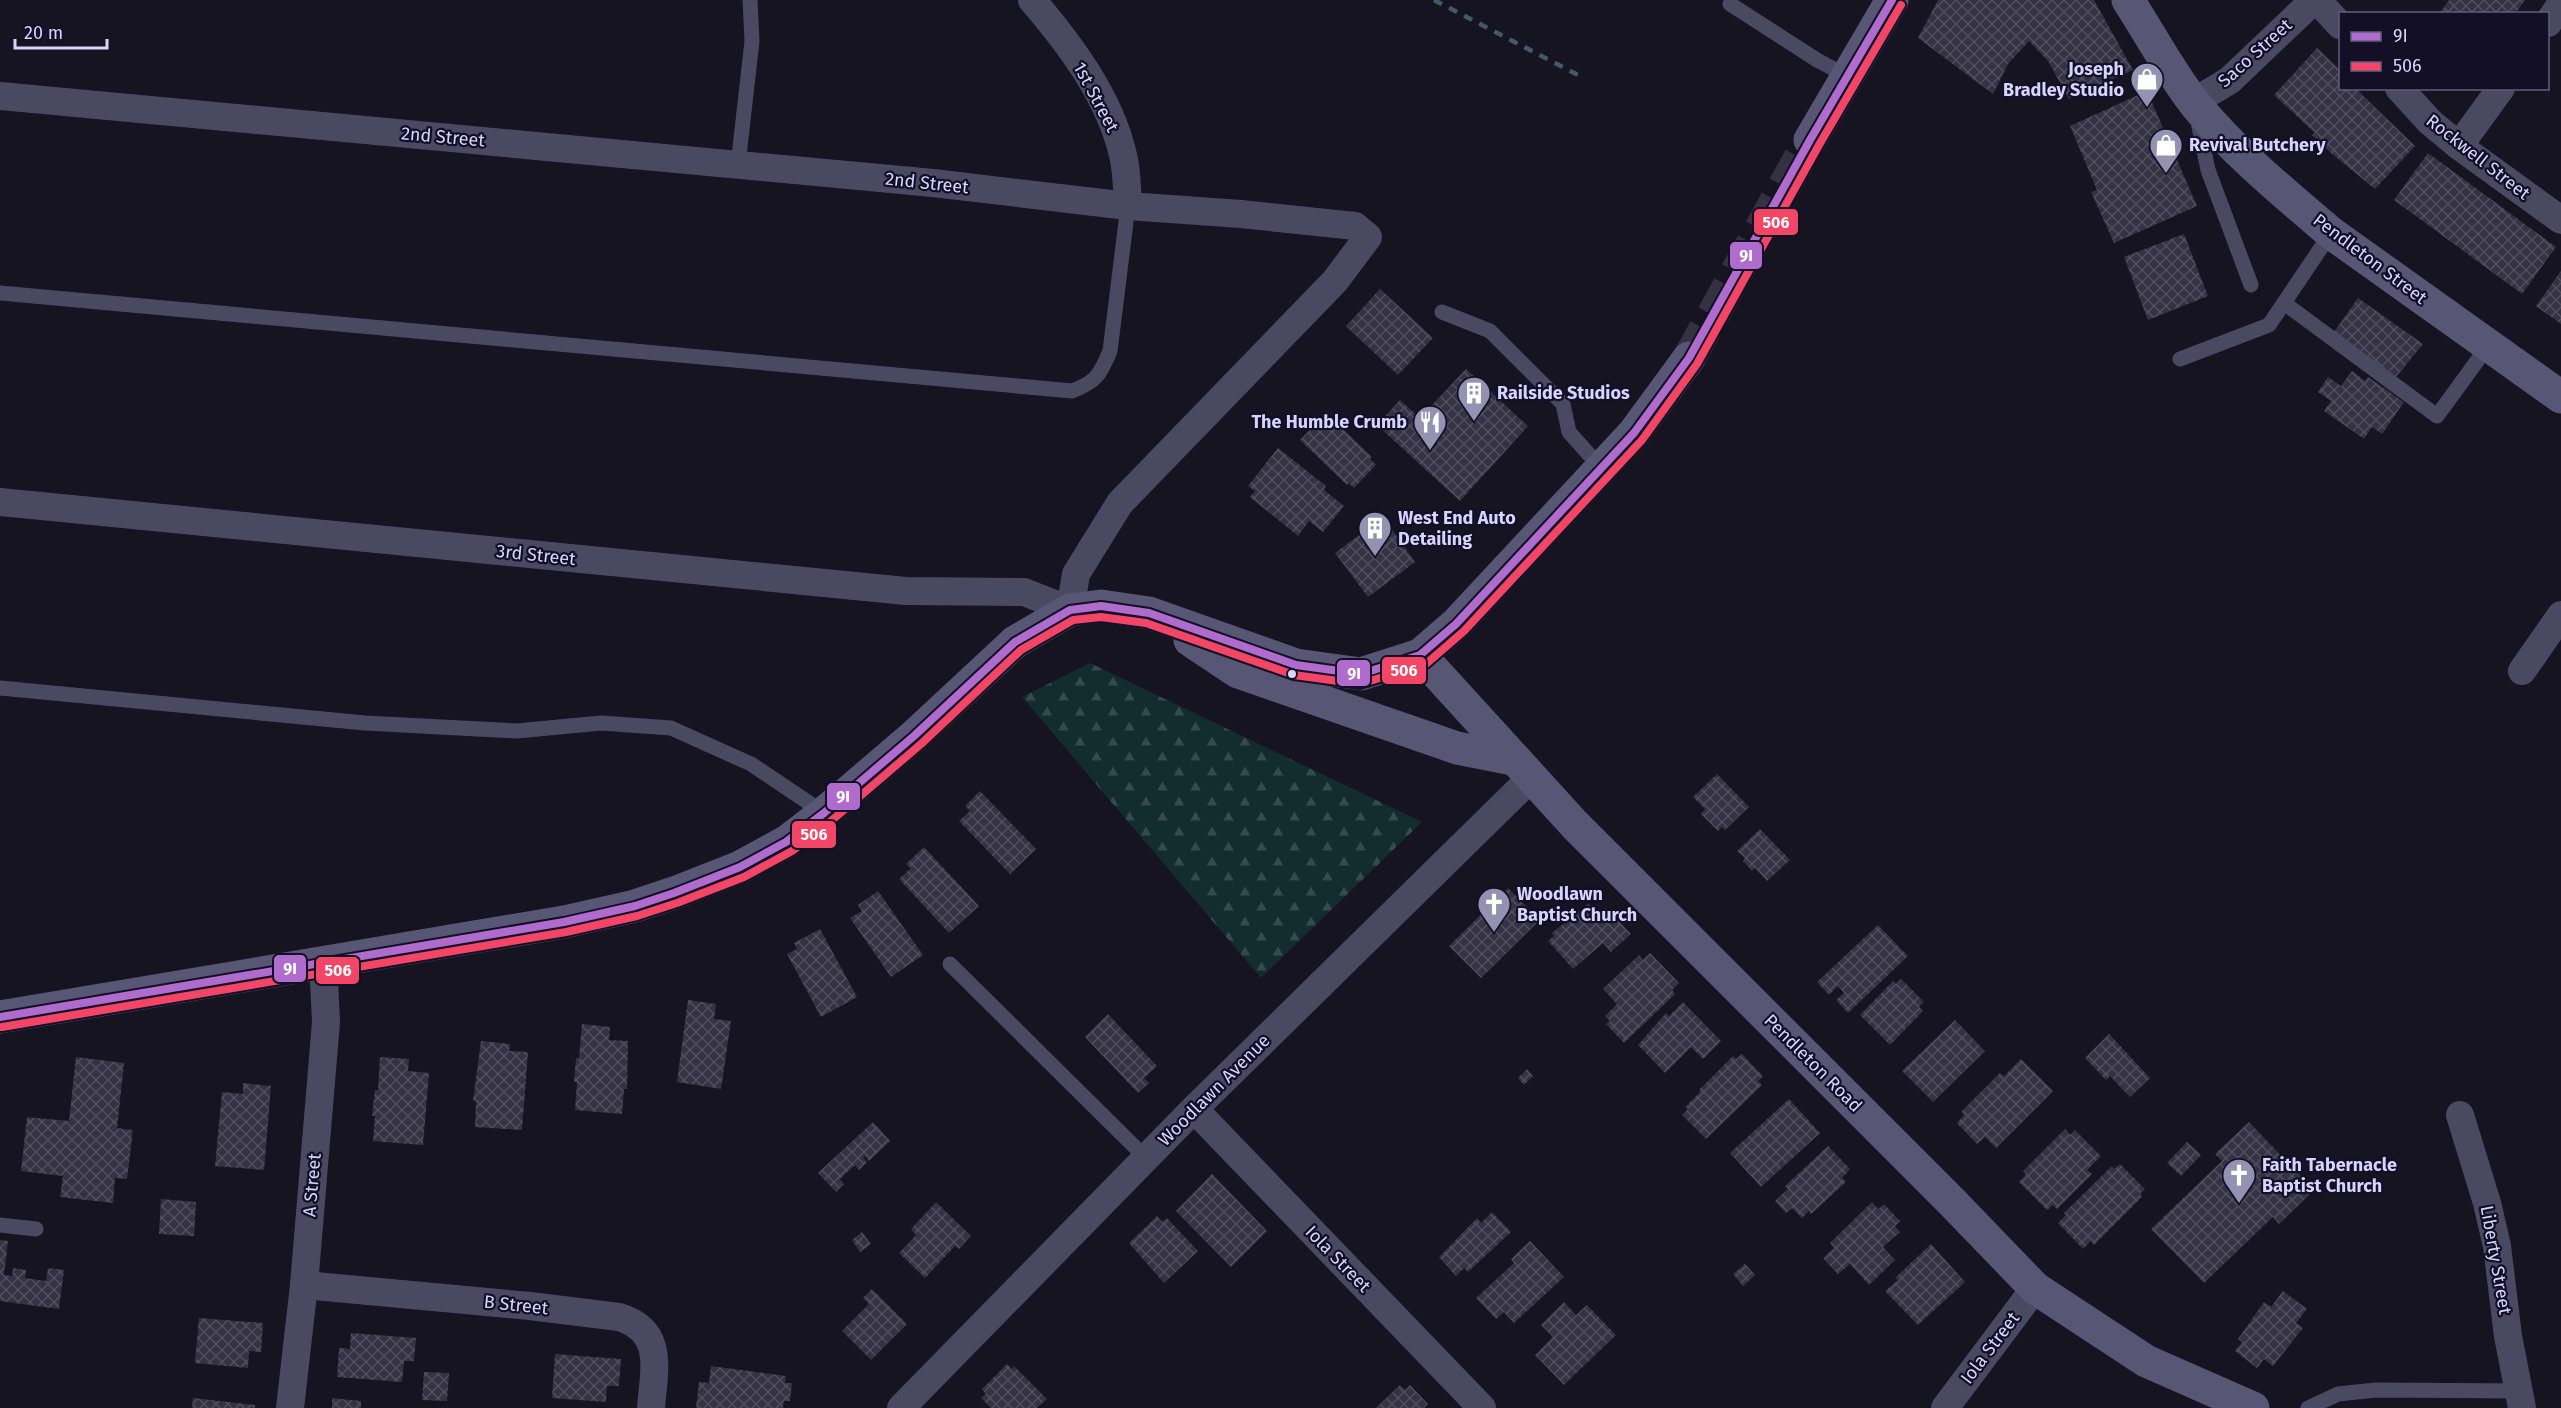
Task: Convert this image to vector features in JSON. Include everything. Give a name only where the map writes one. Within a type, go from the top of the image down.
[{"type":"street","name":"1st Street","points":[[1032,0],[1077,59],[1101,98],[1124,158],[1128,206]]},
{"type":"street","points":[[1810,140],[1892,0]]},
{"type":"street","name":"Pendleton Street","points":[[2128,0],[2194,102],[2228,140],[2331,233],[2561,397]]},
{"type":"street","points":[[2315,0],[2339,24]]},
{"type":"street","name":"Saco Street","points":[[2194,102],[2230,80],[2315,0]]},
{"type":"street","points":[[2549,20],[2561,4]]},
{"type":"street","name":"Rockwell Street","points":[[2401,90],[2430,122],[2459,146],[2561,220]]},
{"type":"street","points":[[2459,146],[2500,90]]},
{"type":"street","name":"2nd Street","points":[[0,96],[933,183],[1128,206],[1241,213],[1355,226],[1368,237],[1335,280],[1120,503],[1076,574],[1070,610]]},
{"type":"street","points":[[0,1017],[564,922],[634,906],[674,893],[740,867],[786,842],[824,813],[914,736],[1015,642],[1070,610],[1101,606],[1149,613],[1296,664],[1361,674],[1420,655],[1456,624],[1634,433],[1689,358]]},
{"type":"street","name":"3rd Street","points":[[0,502],[906,591],[1024,592],[1070,610]]},
{"type":"street","points":[[1149,613],[1238,672],[1456,748],[1522,768]]},
{"type":"street","points":[[2522,671],[2561,615]]},
{"type":"street","name":"Pendleton Road","points":[[1420,655],[1575,825],[2035,1288],[2146,1361],[2253,1408]]},
{"type":"street","name":"Woodlawn Avenue","points":[[901,1408],[1194,1109],[1522,768]]},
{"type":"street","name":"A Street","points":[[290,1408],[304,1285],[326,1022],[323,961]]},
{"type":"street","name":"Iola Street","points":[[1194,1109],[1482,1408]]},
{"type":"street","name":"Liberty Street","points":[[2460,1115],[2487,1203],[2497,1246],[2508,1336],[2520,1399]]},
{"type":"street","name":"B Street","points":[[304,1285],[530,1306],[619,1317],[632,1321],[643,1329],[651,1341],[655,1357],[651,1408]]},
{"type":"street","name":"Iola Street","points":[[1945,1408],[2035,1288]]},
{"type":"lane","points":[[738,165],[752,41],[750,0]]},
{"type":"lane","points":[[1730,4],[1817,60],[1847,76]]},
{"type":"lane","name":"Pendleton Street","points":[[2194,102],[2208,170],[2251,285]]},
{"type":"lane","points":[[0,293],[1072,391],[1091,384],[1104,366],[1110,351],[1128,206]]},
{"type":"lane","points":[[2180,359],[2270,325],[2331,233]]},
{"type":"lane","points":[[2284,303],[2437,416],[2488,346]]},
{"type":"lane","points":[[1442,312],[1490,331],[1563,404],[1569,432],[1601,468]]},
{"type":"lane","points":[[0,688],[365,723],[518,731],[601,723],[671,728],[752,764],[824,813]]},
{"type":"lane","points":[[950,964],[1146,1158]]},
{"type":"lane","points":[[0,1225],[36,1229]]},
{"type":"lane","points":[[2308,1408],[2338,1394],[2376,1390],[2520,1399]]},
{"type":"green space","points":[[1090,663],[1422,822],[1261,978],[1022,697]]},
{"type":"building","points":[[1938,0],[2094,0],[2133,70],[2069,99],[2048,61],[2029,41],[2008,64],[1993,94],[1918,38]]},
{"type":"building","points":[[2449,0],[2525,0],[2516,12],[2440,12]]},
{"type":"building","points":[[2317,48],[2339,69],[2339,90],[2357,90],[2415,146],[2375,189],[2332,154],[2312,135],[2315,133],[2274,95]]},
{"type":"building","points":[[2147,91],[2197,206],[2114,243],[2091,192],[2097,190],[2070,126]]},
{"type":"building","points":[[2428,153],[2556,247],[2522,294],[2394,200]]},
{"type":"building","points":[[2184,234],[2208,296],[2148,320],[2124,257]]},
{"type":"building","points":[[2561,271],[2561,324],[2536,306]]},
{"type":"building","points":[[1380,289],[1433,338],[1398,375],[1346,326]]},
{"type":"building","points":[[2358,298],[2423,344],[2396,377],[2334,332]]},
{"type":"building","points":[[1466,369],[1528,426],[1460,501],[1377,425],[1400,400],[1420,418]]},
{"type":"building","points":[[2352,371],[2365,381],[2368,377],[2404,402],[2382,434],[2372,427],[2364,439],[2324,411],[2331,401],[2318,392],[2328,377],[2341,386]]},
{"type":"building","points":[[1326,413],[1372,457],[1370,459],[1376,465],[1354,488],[1349,483],[1347,485],[1300,440]]},
{"type":"building","points":[[1278,448],[1326,486],[1324,490],[1344,506],[1323,532],[1309,521],[1298,536],[1250,497],[1255,491],[1248,486]]},
{"type":"building","name":"West End Auto Detailing","points":[[1383,517],[1415,562],[1368,597],[1335,553]]},
{"type":"building","points":[[1717,774],[1749,807],[1725,830],[1722,827],[1718,831],[1701,814],[1705,809],[1693,797]]},
{"type":"building","points":[[980,791],[1036,849],[1010,874],[959,821],[970,811],[965,806]]},
{"type":"building","points":[[1760,829],[1790,860],[1767,881],[1755,868],[1752,871],[1743,861],[1745,858],[1737,851]]},
{"type":"building","points":[[924,847],[979,906],[949,933],[899,879],[911,868],[906,864]]},
{"type":"building","name":"Woodlawn Baptist Church","points":[[1508,888],[1540,920],[1481,978],[1449,946]]},
{"type":"building","points":[[878,891],[923,955],[891,977],[850,918],[862,911],[858,905]]},
{"type":"building","points":[[1588,904],[1598,915],[1606,908],[1631,934],[1611,952],[1603,943],[1573,969],[1548,941],[1554,936],[1552,933]]},
{"type":"building","points":[[1878,925],[1908,956],[1848,1013],[1836,1000],[1844,993],[1838,986],[1829,995],[1817,982]]},
{"type":"building","points":[[820,929],[857,997],[821,1017],[787,954],[797,949],[794,943]]},
{"type":"building","points":[[1650,953],[1679,983],[1672,990],[1675,994],[1624,1043],[1606,1024],[1610,1021],[1605,1016],[1617,1004],[1603,989],[1639,955],[1643,960]]},
{"type":"building","points":[[1901,979],[1924,1002],[1919,1007],[1923,1011],[1890,1045],[1860,1015],[1893,981],[1896,984]]},
{"type":"building","points":[[688,1000],[716,1004],[714,1019],[731,1021],[721,1089],[677,1082]]},
{"type":"building","points":[[1683,1002],[1721,1041],[1703,1059],[1691,1047],[1665,1073],[1638,1045],[1666,1013],[1669,1016]]},
{"type":"building","points":[[1108,1014],[1157,1066],[1144,1078],[1149,1083],[1138,1093],[1085,1037]]},
{"type":"building","points":[[1955,1020],[1985,1051],[1933,1102],[1902,1071]]},
{"type":"building","points":[[582,1024],[610,1027],[609,1040],[628,1041],[627,1089],[624,1089],[622,1114],[575,1110],[577,1082],[574,1082],[576,1058],[579,1059]]},
{"type":"building","points":[[2109,1034],[2150,1078],[2130,1097],[2110,1076],[2106,1080],[2085,1058]]},
{"type":"building","points":[[481,1041],[510,1044],[509,1051],[528,1052],[522,1130],[475,1127],[476,1101],[473,1101]]},
{"type":"building","points":[[1742,1054],[1763,1076],[1758,1081],[1762,1085],[1706,1139],[1682,1115],[1688,1109],[1685,1107],[1733,1056],[1736,1059]]},
{"type":"building","points":[[76,1057],[124,1063],[117,1128],[133,1130],[127,1179],[115,1178],[113,1203],[60,1197],[63,1176],[21,1171],[27,1117],[69,1121]]},
{"type":"building","points":[[380,1057],[409,1059],[408,1071],[429,1073],[423,1145],[373,1141],[375,1116],[372,1116],[375,1090],[378,1090]]},
{"type":"building","points":[[2021,1059],[2053,1091],[1996,1148],[1985,1137],[1977,1144],[1957,1123],[1964,1115],[1961,1112],[2000,1073],[2004,1076]]},
{"type":"building","points":[[1527,1069],[1533,1076],[1524,1085],[1518,1078]]},
{"type":"building","points":[[243,1083],[271,1086],[264,1170],[215,1166],[222,1092],[243,1094]]},
{"type":"building","points":[[1789,1099],[1820,1133],[1761,1187],[1730,1153]]},
{"type":"building","points":[[873,1122],[890,1141],[869,1161],[865,1156],[863,1158],[867,1162],[859,1170],[855,1165],[840,1179],[844,1184],[836,1192],[818,1173]]},
{"type":"building","name":"Faith Tabernacle Baptist Church","points":[[2249,1122],[2314,1190],[2279,1224],[2273,1217],[2204,1283],[2151,1229],[2222,1161],[2215,1154]]},
{"type":"building","points":[[2065,1129],[2070,1135],[2075,1130],[2101,1156],[2087,1170],[2092,1174],[2057,1209],[2053,1205],[2047,1210],[2019,1182],[2026,1174],[2023,1171]]},
{"type":"building","points":[[2187,1142],[2201,1155],[2181,1176],[2167,1163]]},
{"type":"building","points":[[1828,1146],[1850,1169],[1842,1178],[1846,1182],[1811,1214],[1809,1211],[1802,1218],[1792,1208],[1786,1213],[1775,1201],[1788,1189],[1785,1186]]},
{"type":"building","points":[[2120,1164],[2145,1189],[2140,1194],[2142,1197],[2094,1245],[2091,1241],[2083,1249],[2058,1223],[2066,1215],[2064,1213],[2112,1166],[2114,1169]]},
{"type":"building","points":[[1212,1174],[1267,1231],[1231,1267],[1176,1211]]},
{"type":"building","points":[[161,1199],[196,1202],[194,1236],[159,1234]]},
{"type":"building","points":[[936,1202],[971,1236],[959,1249],[955,1246],[925,1278],[899,1253],[916,1235],[911,1229]]},
{"type":"building","points":[[1872,1202],[1878,1209],[1884,1204],[1900,1221],[1895,1226],[1900,1232],[1883,1247],[1895,1260],[1869,1285],[1850,1264],[1838,1274],[1823,1258],[1834,1248],[1830,1243]]},
{"type":"building","points":[[1492,1212],[1511,1232],[1468,1272],[1464,1268],[1456,1276],[1439,1257],[1477,1218],[1481,1223]]},
{"type":"building","points":[[1157,1216],[1162,1222],[1167,1218],[1198,1251],[1164,1283],[1129,1243]]},
{"type":"building","points":[[862,1232],[871,1244],[860,1252],[852,1240]]},
{"type":"building","points":[[0,1240],[8,1241],[4,1275],[12,1276],[13,1268],[26,1270],[25,1278],[46,1281],[48,1268],[64,1270],[59,1309],[0,1301]]},
{"type":"building","points":[[1530,1241],[1564,1277],[1514,1323],[1504,1312],[1496,1319],[1476,1298],[1514,1263],[1511,1259]]},
{"type":"building","points":[[1931,1244],[1965,1282],[1918,1325],[1885,1291],[1898,1280],[1895,1278]]},
{"type":"building","points":[[1745,1264],[1755,1275],[1743,1286],[1733,1274]]},
{"type":"building","points":[[872,1289],[907,1324],[871,1360],[842,1331],[869,1304],[863,1298]]},
{"type":"building","points":[[2283,1291],[2307,1309],[2296,1323],[2303,1328],[2273,1366],[2264,1359],[2257,1368],[2235,1351],[2242,1342],[2238,1339],[2264,1302],[2271,1307]]},
{"type":"building","points":[[1564,1302],[1576,1315],[1587,1305],[1616,1335],[1564,1385],[1535,1355],[1553,1337],[1541,1325]]},
{"type":"building","points":[[199,1318],[263,1323],[261,1352],[249,1351],[248,1368],[195,1363]]},
{"type":"building","points":[[351,1333],[416,1338],[414,1361],[404,1361],[402,1382],[337,1377],[339,1348],[350,1349]]},
{"type":"building","points":[[555,1354],[621,1359],[619,1386],[607,1386],[606,1402],[552,1398]]},
{"type":"building","points":[[1007,1364],[1012,1369],[1014,1366],[1047,1399],[1037,1408],[991,1408],[981,1398],[986,1394],[982,1389]]},
{"type":"building","points":[[711,1366],[786,1376],[785,1383],[792,1383],[790,1401],[784,1401],[783,1408],[696,1408],[699,1382],[709,1383]]},
{"type":"building","points":[[424,1372],[449,1373],[447,1401],[422,1400]]},
{"type":"building","points":[[1400,1385],[1405,1390],[1410,1385],[1428,1404],[1424,1408],[1376,1408]]},
{"type":"building","points":[[193,1398],[255,1405],[255,1408],[192,1408]]},
{"type":"building","points":[[332,1398],[361,1401],[361,1408],[332,1408]]},
{"type":"tunnel","points":[[1689,358],[1810,140]]},
{"type":"railway","points":[[1434,0],[1578,75]]},
{"type":"transit line","name":"9I","points":[[0,1017],[564,922],[635,906],[674,893],[740,867],[786,842],[824,813],[914,736],[1015,642],[1070,610],[1101,606],[1149,613],[1296,665],[1361,674],[1420,655],[1456,624],[1634,433],[1689,358],[1810,140],[1892,0]]},
{"type":"transit line","name":"506","points":[[2,1027],[566,932],[637,916],[677,903],[744,877],[792,851],[831,821],[921,744],[1021,650],[1073,620],[1101,617],[1146,623],[1294,675],[1360,684],[1426,664],[1464,631],[1642,440],[1697,364],[1819,145],[1901,5]]},
{"type":"place","name":"Joseph Bradley Studio","points":[[2147,108]]},
{"type":"place","name":"Revival Butchery","points":[[2166,174]]},
{"type":"place","name":"Railside Studios","points":[[1474,422]]},
{"type":"place","name":"The Humble Crumb","points":[[1430,451]]},
{"type":"place","name":"West End Auto Detailing","points":[[1375,557]]},
{"type":"place","name":"Woodlawn Baptist Church","points":[[1494,933]]},
{"type":"place","name":"Faith Tabernacle Baptist Church","points":[[2239,1204]]}]
